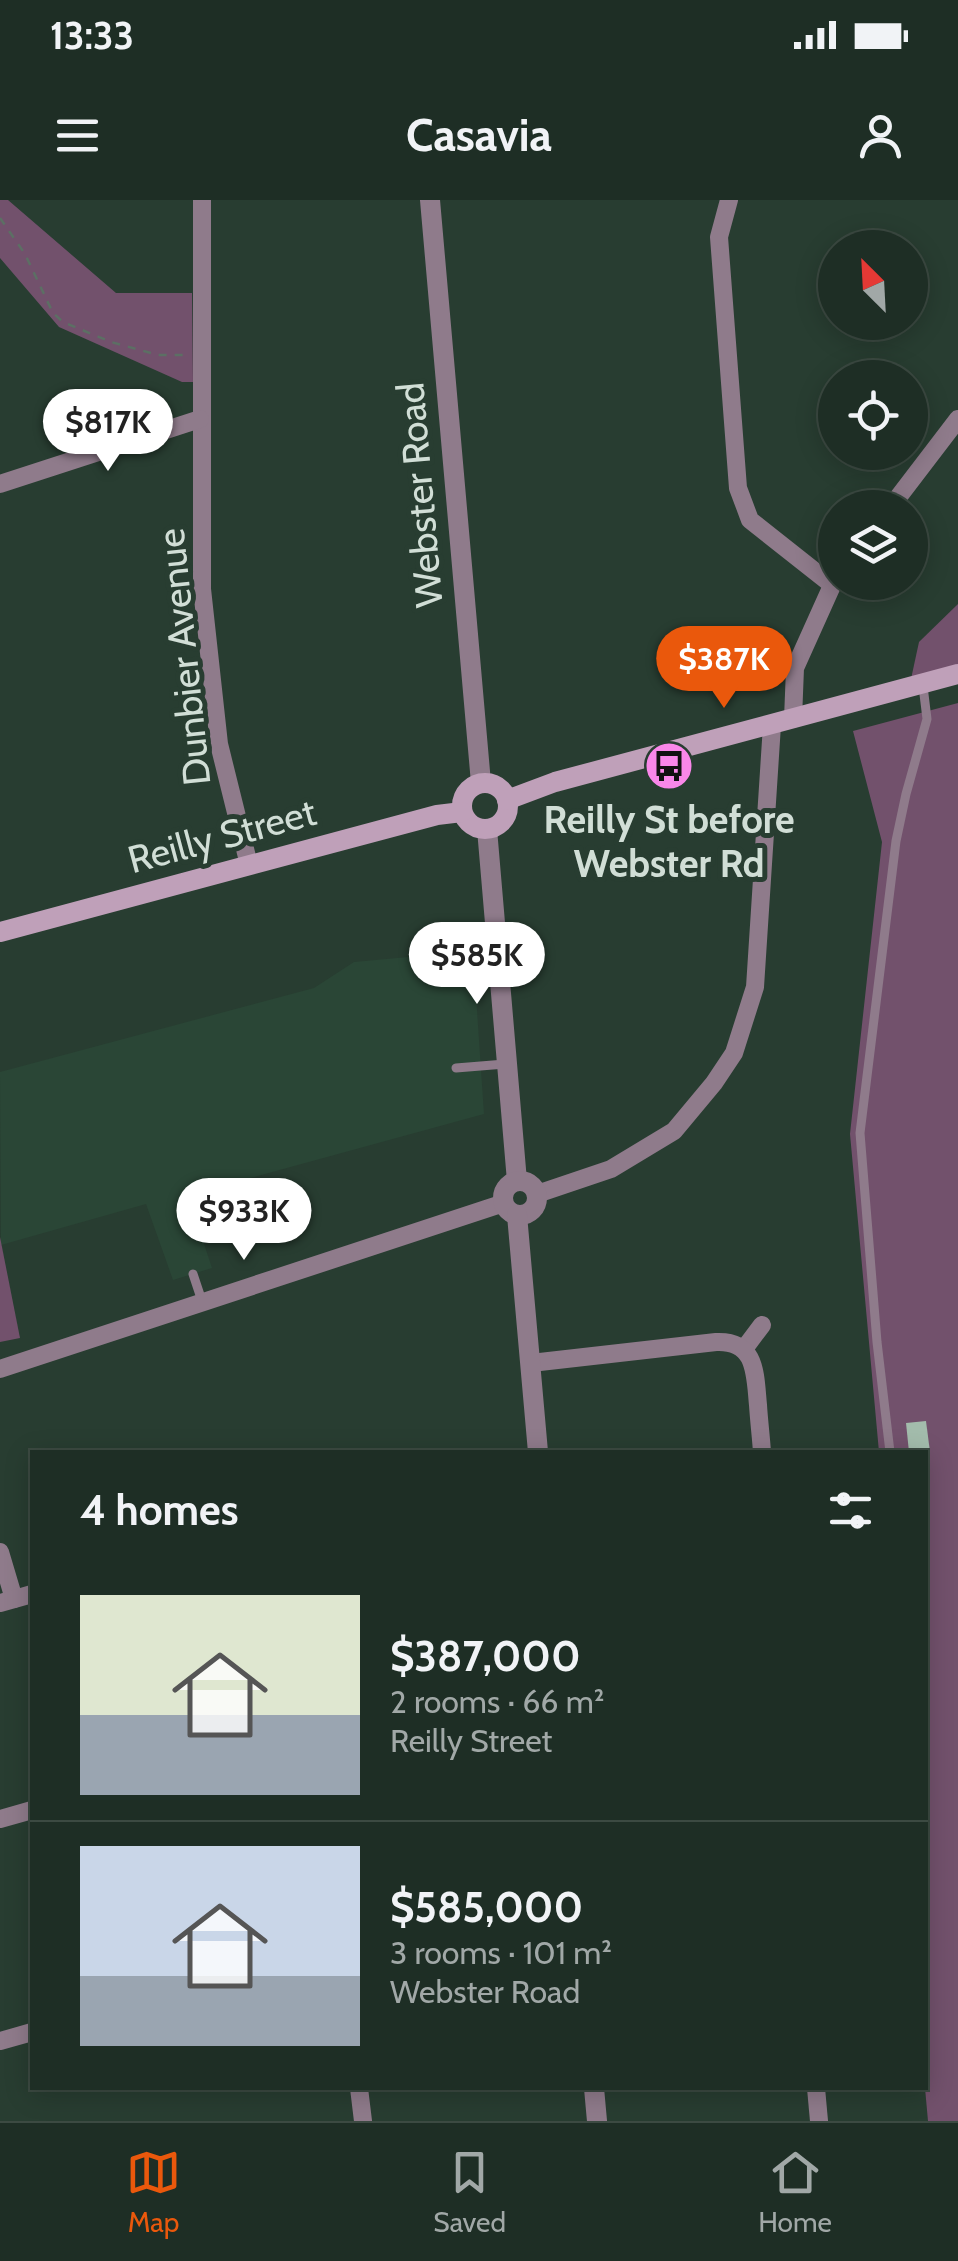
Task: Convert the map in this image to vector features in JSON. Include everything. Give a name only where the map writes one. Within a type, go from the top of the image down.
[{"type":"main road","points":[[507,800],[555,782],[958,674]]},
{"type":"main road","points":[[481,783],[497,786],[507,800],[508,808],[501,822],[487,830],[471,825],[462,812],[467,790],[481,783]]},
{"type":"main road","name":"Reilly Street","points":[[0,932],[437,815],[462,812]]},
{"type":"street","name":"Dunbier Avenue","points":[[202,200],[202,589],[219,744],[248,865]]},
{"type":"street","name":"Webster Road","points":[[430,200],[481,783]]},
{"type":"street","points":[[729,200],[719,237],[738,488],[750,520],[818,571]]},
{"type":"street","points":[[0,484],[200,419]]},
{"type":"street","points":[[904,490],[958,419]]},
{"type":"street","points":[[536,1194],[611,1168],[674,1131],[734,1053],[755,986],[782,722],[795,668],[825,600]]},
{"type":"street","points":[[487,830],[517,1181]]},
{"type":"street","points":[[0,1369],[202,1301],[510,1209],[528,1213],[536,1205],[536,1194],[531,1185],[517,1181],[504,1192],[510,1209],[538,1450]]},
{"type":"street","points":[[744,1349],[762,1325]]},
{"type":"street","points":[[530,1363],[731,1343],[744,1349],[754,1367],[762,1450]]},
{"type":"street","points":[[0,1552],[7,1601]]},
{"type":"street","points":[[0,1819],[30,1811]]},
{"type":"street","points":[[0,2041],[30,2033]]},
{"type":"street","points":[[360,2090],[363,2121]]},
{"type":"street","points":[[594,2090],[598,2121]]},
{"type":"street","points":[[816,2090],[819,2121]]},
{"type":"lane","points":[[890,1450],[860,1133],[896,842],[926,719],[922,684]]},
{"type":"lane","points":[[456,1068],[507,1064]]},
{"type":"lane","points":[[193,1274],[202,1301]]},
{"type":"path","points":[[0,218],[25,254],[53,313],[62,322],[158,356],[201,355]]},
{"type":"shaded area","points":[[0,200],[8,200],[116,293],[192,293],[193,382],[182,382],[59,327],[0,258]]},
{"type":"shaded area","points":[[958,604],[958,667],[911,679],[919,642]]},
{"type":"shaded area","points":[[958,703],[958,2121],[928,2121],[925,2090],[928,1450],[879,1450],[850,1134],[882,842],[853,731]]},
{"type":"shaded area","points":[[473,951],[484,1114],[188,1195],[212,1268],[173,1280],[146,1204],[1,1245],[0,1072],[314,988],[354,962]]},
{"type":"shaded area","points":[[0,1237],[20,1338],[0,1342]]},
{"type":"building","points":[[926,1421],[930,1452],[909,1450],[906,1423]]},
{"type":"place","name":"Reilly St before Webster Rd","points":[[669,766]]}]
